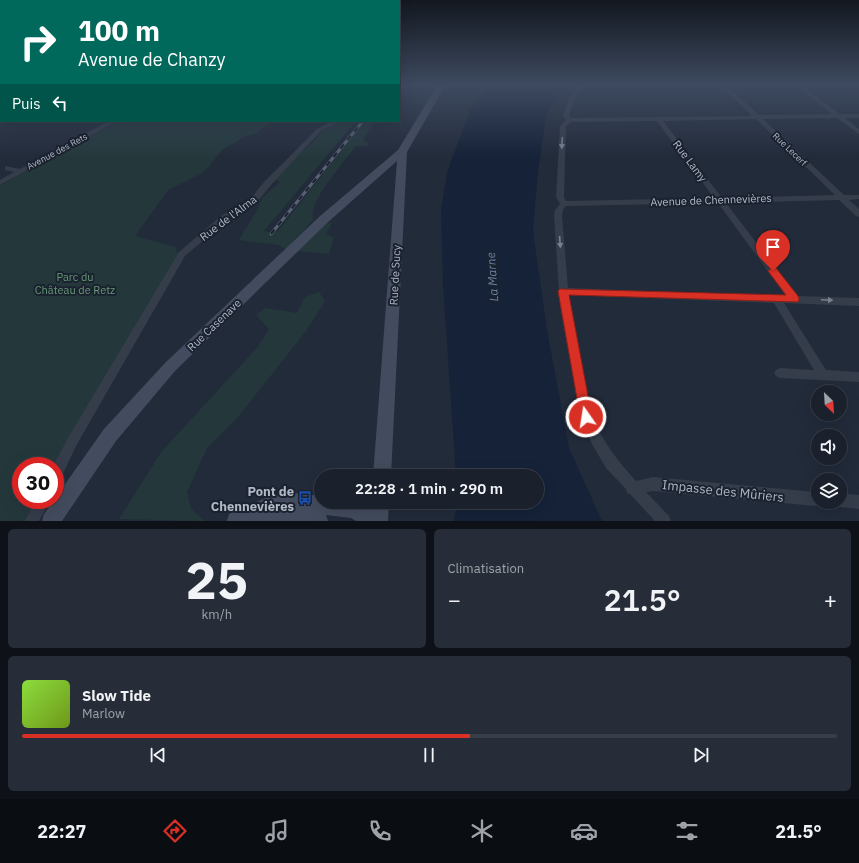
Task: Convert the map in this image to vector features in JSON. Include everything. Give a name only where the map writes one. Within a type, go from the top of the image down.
[{"type":"main road","name":"Rue de Sucy","points":[[382,469],[402,152],[428,108]]},
{"type":"main road","name":"Rue Casenave","points":[[51,521],[110,435],[170,367],[323,220],[402,152]]},
{"type":"main road","points":[[242,518],[268,506],[294,502],[354,509],[373,521]]},
{"type":"main road","points":[[379,521],[380,509]]},
{"type":"main road","points":[[242,518],[279,514],[319,521]]},
{"type":"street","points":[[568,108],[566,115],[569,120]]},
{"type":"street","name":"Rue Lecerf","points":[[748,108],[859,214]]},
{"type":"street","points":[[827,108],[859,132]]},
{"type":"street","points":[[658,518],[611,463],[596,440],[586,417],[563,291],[558,216],[559,210],[564,204],[560,197],[563,126],[569,120],[859,116]]},
{"type":"street","name":"Rue Lamy","points":[[659,119],[794,299]]},
{"type":"street","name":"Avenue des Rets","points":[[0,183],[112,122]]},
{"type":"street","name":"Rue de l'Alma","points":[[64,458],[182,254],[224,218],[254,200],[279,171],[320,130],[336,122]]},
{"type":"street","points":[[8,168],[20,171]]},
{"type":"street","name":"Avenue de Chennevières","points":[[564,204],[859,197]]},
{"type":"street","points":[[563,291],[859,302]]},
{"type":"street","points":[[776,298],[823,375]]},
{"type":"street","points":[[780,373],[859,377]]},
{"type":"street","name":"Impasse des Mûriers","points":[[632,488],[653,484],[811,499]]},
{"type":"street","points":[[847,501],[859,502]]},
{"type":"street","points":[[32,521],[38,509]]},
{"type":"green space","name":"Parc du Château de Retz","points":[[117,122],[271,122],[256,133],[246,136],[222,150],[208,168],[199,175],[168,190],[135,236],[175,247],[178,254],[64,460],[64,457],[12,457],[12,509],[37,509],[30,521],[0,521],[0,186],[66,148]]},
{"type":"green space","points":[[338,122],[355,122],[264,231],[273,233],[278,231],[364,122],[374,122],[363,139],[368,143],[368,146],[356,146],[321,192],[313,212],[313,220],[286,249],[279,245],[239,240],[257,210],[262,198],[280,182],[275,179],[300,153],[312,143],[322,131]]},
{"type":"green space","points":[[325,223],[332,223],[326,234],[334,238],[329,254],[296,251]]},
{"type":"green space","points":[[319,292],[325,301],[306,331],[238,417],[207,448],[187,492],[191,509],[205,521],[119,519],[162,451],[257,348],[269,329],[256,315],[265,308],[297,313],[305,297]]},
{"type":"water","name":"La Marne","points":[[472,108],[550,108],[546,117],[538,171],[533,231],[547,330],[569,448],[602,521],[454,521],[456,509],[544,509],[544,469],[456,469],[443,285],[441,211],[447,172]]},
{"type":"railway","points":[[271,234],[362,122]]},
{"type":"place","name":"Pont de Chennevières","points":[[305,498]]},
{"type":"route","points":[[586,417],[580,394],[563,291],[794,299],[773,271]]}]
